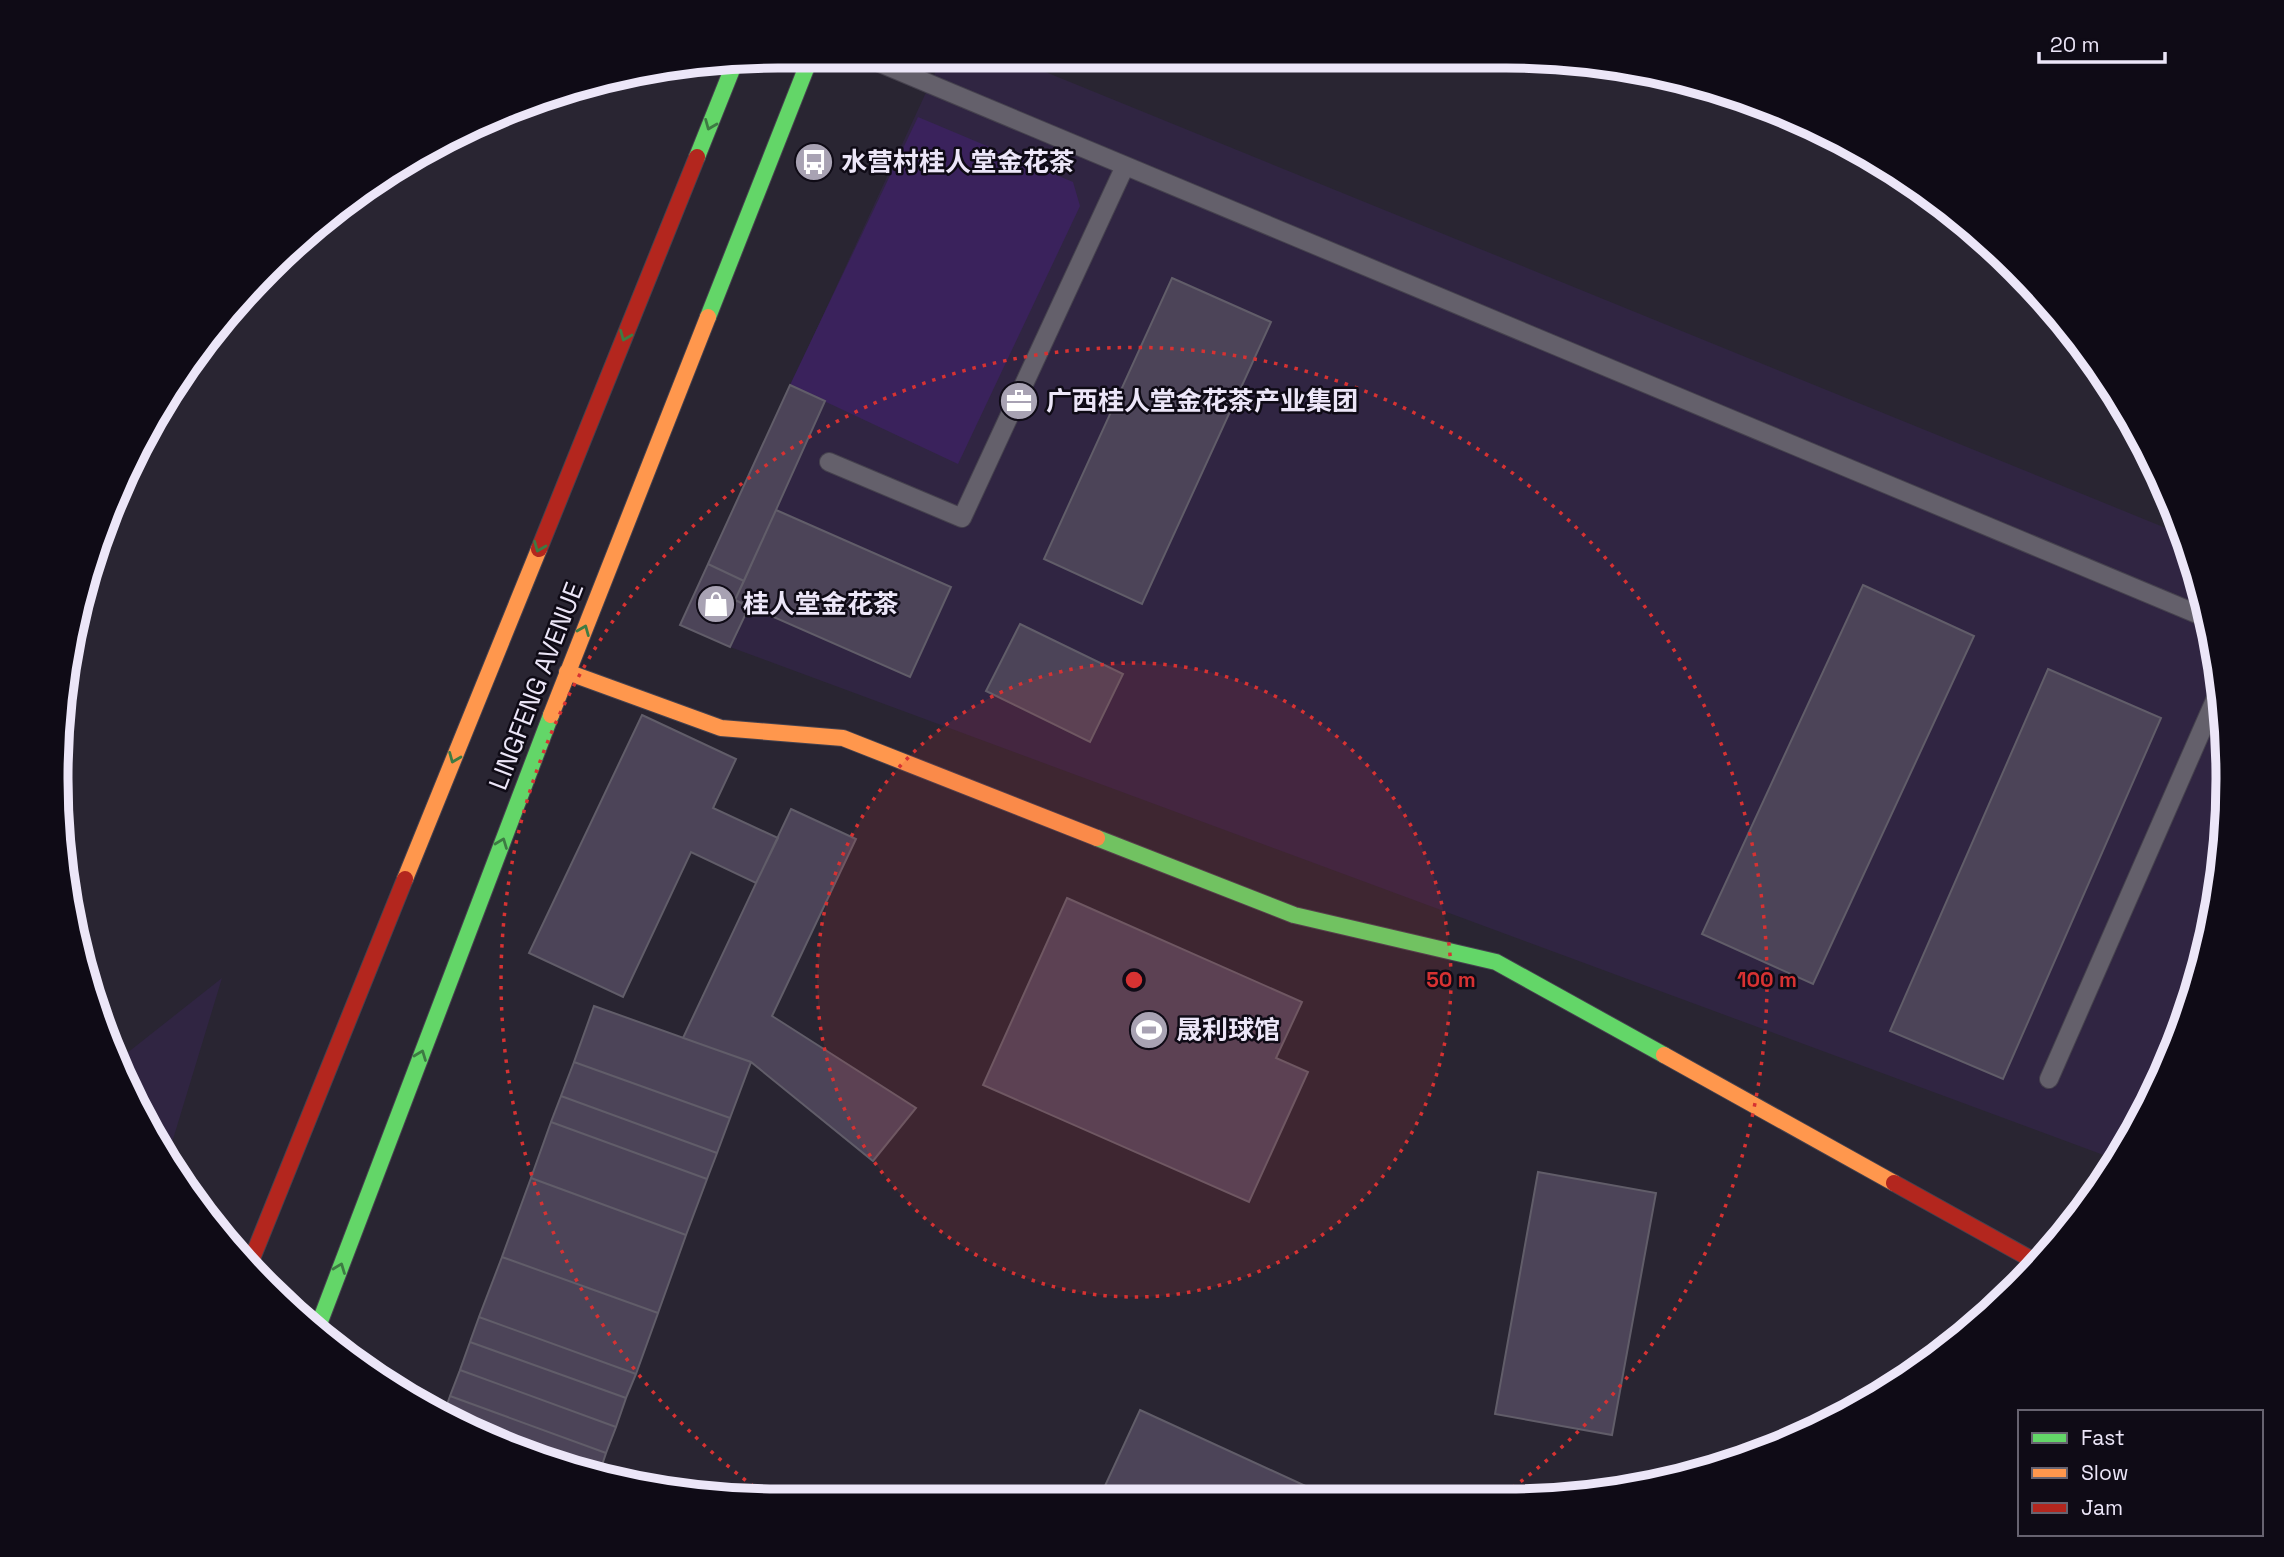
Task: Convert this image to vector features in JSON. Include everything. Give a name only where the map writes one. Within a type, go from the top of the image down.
[{"type":"main road","name":"LINGFENG AVENUE","points":[[320,1321],[567,672],[806,68]]},
{"type":"main road","name":"LINGFENG AVENUE","points":[[254,1257],[732,70]]},
{"type":"main road","points":[[567,672],[721,728],[843,738],[1294,915],[1496,962],[2029,1258]]},
{"type":"lane","points":[[892,68],[2196,614]]},
{"type":"lane","points":[[829,462],[962,518],[1125,166]]},
{"type":"lane","points":[[2049,1079],[2212,707]]},
{"type":"shaded area","name":"广西桂人堂金花茶产业集团","points":[[937,68],[1036,68],[2171,530],[2192,595],[2202,640],[2214,732],[2214,825],[2202,917],[2192,962],[2162,1050],[2143,1093],[2107,1156],[730,647],[680,625]]},
{"type":"shaded area","points":[[918,117],[1073,182],[1080,206],[958,464],[790,385]]},
{"type":"shaded area","points":[[222,978],[171,1146],[141,1093],[124,1055]]},
{"type":"building","points":[[1172,278],[1271,322],[1142,604],[1044,559]]},
{"type":"building","points":[[790,385],[825,401],[744,581],[708,564]]},
{"type":"building","points":[[776,510],[951,587],[910,677],[735,600]]},
{"type":"building","name":"桂人堂金花茶","points":[[708,564],[744,581],[735,600],[749,607],[730,647],[680,625]]},
{"type":"building","points":[[1863,585],[1974,636],[1813,984],[1702,934]]},
{"type":"building","points":[[1020,624],[1123,674],[1090,742],[986,691]]},
{"type":"building","points":[[2048,669],[2161,718],[2003,1079],[1890,1031]]},
{"type":"building","points":[[642,715],[736,759],[713,808],[778,838],[756,883],[691,852],[623,997],[529,953]]},
{"type":"building","points":[[791,809],[856,839],[772,1016],[916,1108],[873,1161],[751,1062],[683,1038]]},
{"type":"building","name":"晟利球馆","points":[[1067,898],[1302,1002],[1276,1058],[1308,1072],[1249,1202],[983,1085]]},
{"type":"building","points":[[594,1006],[751,1062],[730,1118],[574,1062]]},
{"type":"building","points":[[574,1062],[730,1118],[717,1153],[561,1096]]},
{"type":"building","points":[[561,1096],[717,1153],[707,1179],[551,1122]]},
{"type":"building","points":[[551,1122],[707,1179],[686,1235],[531,1178]]},
{"type":"building","points":[[1538,1172],[1656,1193],[1612,1435],[1495,1414]]},
{"type":"building","points":[[531,1178],[686,1235],[658,1313],[502,1257]]},
{"type":"building","points":[[502,1257],[658,1313],[636,1374],[479,1317]]},
{"type":"building","points":[[479,1317],[636,1374],[626,1398],[470,1342]]},
{"type":"building","points":[[470,1342],[626,1398],[616,1427],[460,1370]]},
{"type":"building","points":[[460,1370],[616,1427],[606,1453],[450,1396]]},
{"type":"building","points":[[450,1396],[606,1453],[602,1466],[507,1435],[446,1407]]},
{"type":"building","points":[[1140,1410],[1312,1489],[1104,1489]]},
{"type":"traffic: fast","points":[[708,317],[806,68]]},
{"type":"traffic: fast","points":[[697,157],[732,70]]},
{"type":"traffic: fast","points":[[320,1321],[551,715]]},
{"type":"traffic: fast","points":[[1097,838],[1294,915],[1496,962],[1664,1055]]},
{"type":"traffic: slow","points":[[551,715],[708,317]]},
{"type":"traffic: slow","points":[[405,879],[539,549]]},
{"type":"traffic: slow","points":[[567,672],[721,728],[843,738],[1097,838]]},
{"type":"traffic: slow","points":[[1664,1055],[1894,1183]]},
{"type":"traffic: jam","points":[[539,549],[697,157]]},
{"type":"traffic: jam","points":[[253,1256],[405,879]]},
{"type":"traffic: jam","points":[[1894,1183],[2029,1258]]},
{"type":"place","name":"水营村桂人堂金花茶","points":[[814,162]]},
{"type":"place","name":"广西桂人堂金花茶产业集团","points":[[1019,401]]},
{"type":"place","name":"桂人堂金花茶","points":[[716,604]]},
{"type":"place","name":"晟利球馆","points":[[1149,1030]]}]
